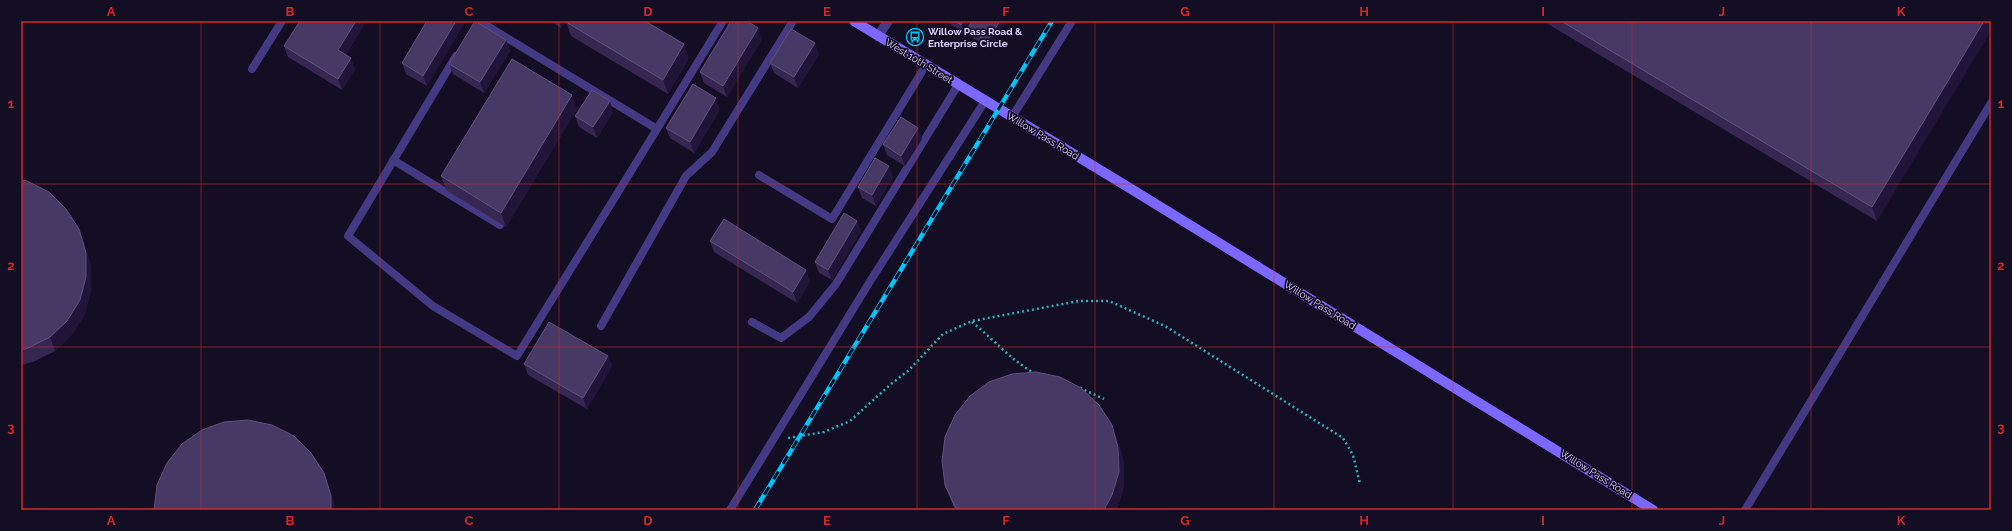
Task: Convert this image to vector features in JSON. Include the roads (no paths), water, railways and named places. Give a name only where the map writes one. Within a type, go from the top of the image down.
[{"type":"main road","name":"West 10th Street","points":[[858,22],[878,36],[985,101]]},
{"type":"main road","name":"Willow Pass Road","points":[[985,101],[1128,187],[1653,510]]},
{"type":"street","points":[[878,36],[888,21]]},
{"type":"lane","points":[[252,69],[282,21]]},
{"type":"lane","points":[[461,47],[348,236],[433,306],[517,356],[723,21]]},
{"type":"lane","points":[[601,326],[686,176],[712,152],[793,21]]},
{"type":"lane","points":[[1012,117],[1072,21]]},
{"type":"lane","points":[[476,23],[657,130]]},
{"type":"lane","points":[[759,175],[832,219],[926,65]]},
{"type":"lane","points":[[752,322],[781,338],[809,316],[836,284],[958,85]]},
{"type":"lane","points":[[730,510],[869,283],[985,101]]},
{"type":"lane","points":[[1745,510],[1991,103]]},
{"type":"lane","points":[[393,160],[500,225]]},
{"type":"railway","points":[[755,510],[1052,21]]},
{"type":"place","name":"Willow Pass Road & Enterprise Circle","points":[[915,37]]}]
